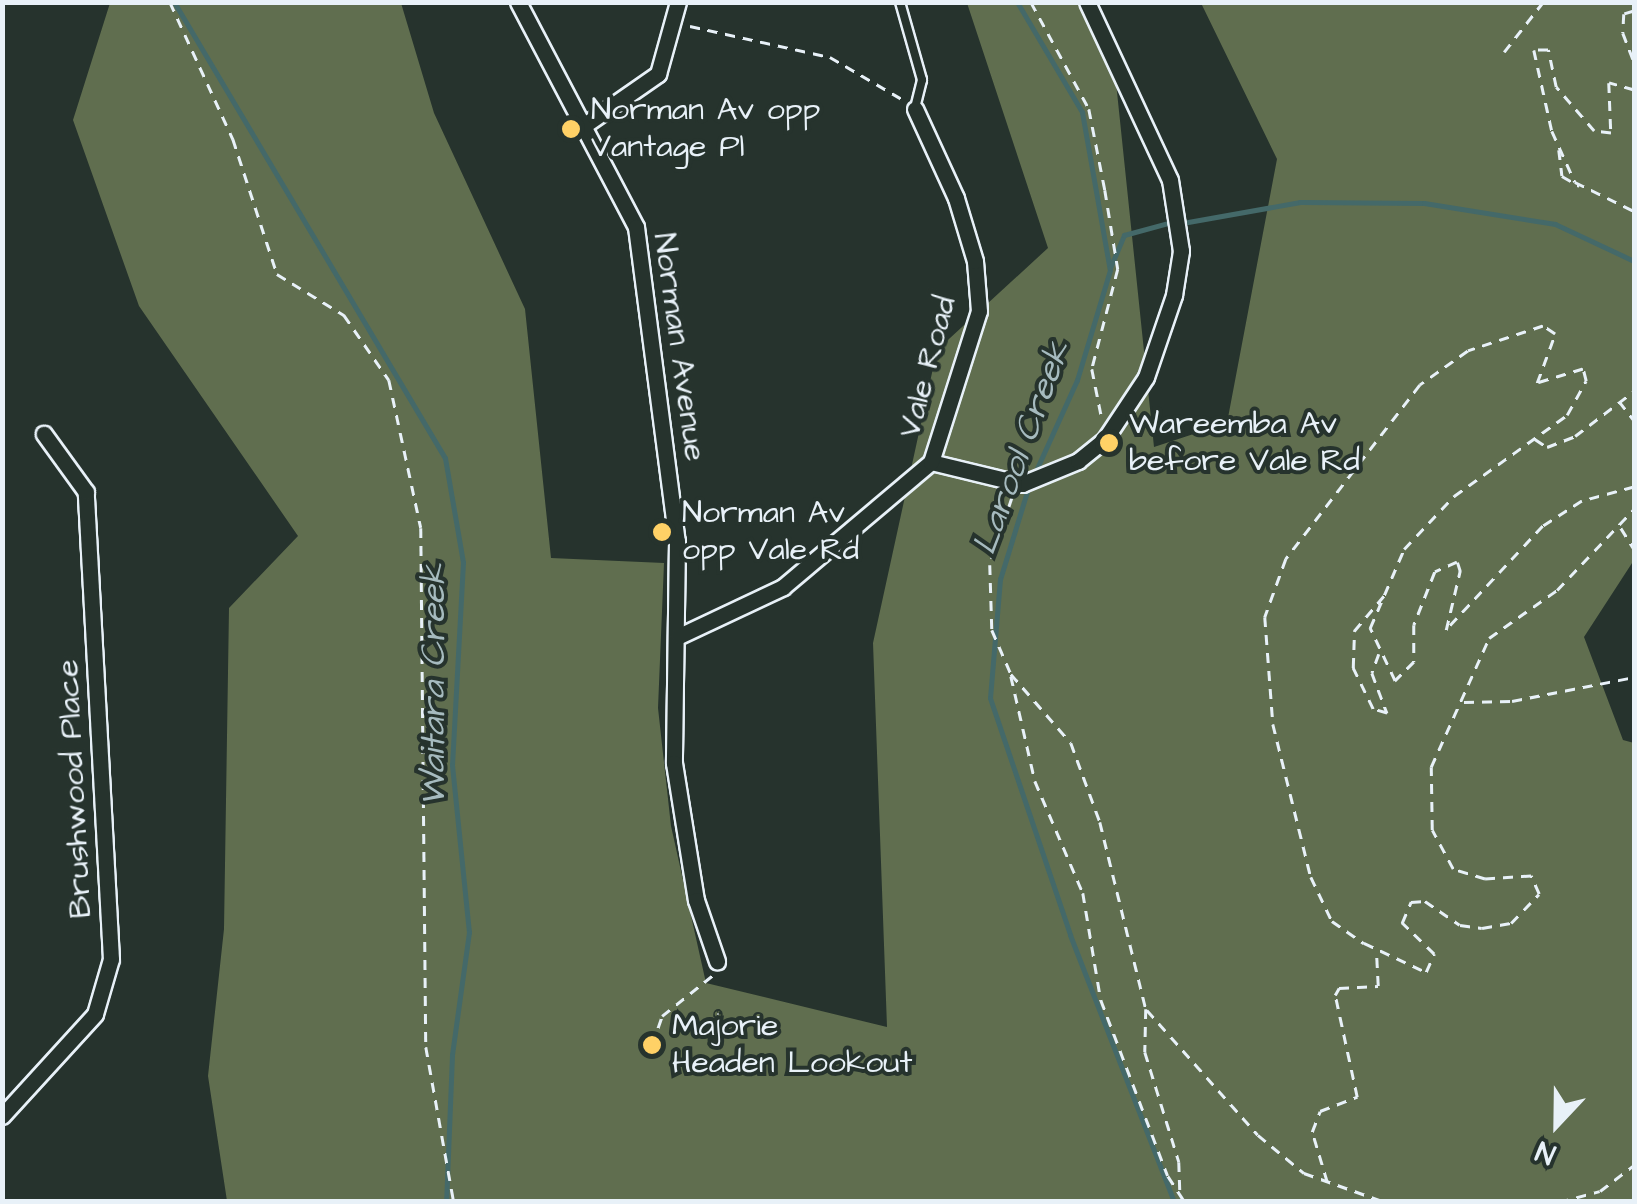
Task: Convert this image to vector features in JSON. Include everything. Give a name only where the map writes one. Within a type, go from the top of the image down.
[{"type":"street","name":"Norman Avenue","points":[[518,2],[622,190],[645,274],[676,541],[679,636],[671,684],[674,762],[696,900],[718,962]]},
{"type":"street","points":[[586,124],[658,74],[676,22],[678,2]]},
{"type":"street","points":[[931,462],[1020,483],[1045,480],[1106,440],[1146,376],[1181,251],[1170,180],[1087,2]]},
{"type":"street","name":"Vale Road","points":[[679,636],[783,587],[931,462],[979,310],[975,262],[956,198],[915,109]]},
{"type":"street","name":"Brushwood Place","points":[[2,1116],[95,1014],[111,958],[86,492],[44,434]]},
{"type":"lane","points":[[900,2],[922,80],[915,109]]},
{"type":"path","points":[[170,2],[233,139],[278,274],[344,314],[390,380],[421,528],[426,1047],[454,1202]]},
{"type":"path","points":[[1032,2],[1089,109],[1106,190],[1118,269],[1092,369],[1106,440]]},
{"type":"path","points":[[1504,52],[1543,2]]},
{"type":"path","points":[[1634,12],[1624,14],[1623,33],[1634,62]]},
{"type":"path","points":[[676,22],[830,58],[915,109]]},
{"type":"path","points":[[1634,90],[1608,83],[1611,133],[1594,131],[1556,87],[1551,56],[1536,47],[1562,176],[1634,211]]},
{"type":"path","points":[[1559,147],[1580,186]]},
{"type":"path","points":[[1634,487],[1582,501],[1543,526],[1446,630],[1460,571],[1456,562],[1442,566],[1414,626],[1414,662],[1402,680],[1380,652],[1370,628],[1418,530],[1567,415],[1589,374],[1537,383],[1555,334],[1543,326],[1468,351],[1420,385],[1308,524],[1272,587],[1263,652],[1276,684],[1273,724],[1300,850],[1332,921],[1375,949],[1426,972],[1434,954],[1402,924],[1411,902],[1425,900],[1460,925],[1482,928],[1511,923],[1539,894],[1531,876],[1485,879],[1453,869],[1437,850],[1431,768],[1489,638],[1557,590],[1634,509]]},
{"type":"path","points":[[1634,392],[1634,399]]},
{"type":"path","points":[[1535,438],[1547,447],[1575,436],[1634,392]]},
{"type":"path","points":[[1619,401],[1634,420]]},
{"type":"path","points":[[1020,483],[990,564],[992,630],[1011,674],[1035,781],[1084,893],[1101,1000],[1185,1202]]},
{"type":"path","points":[[1620,527],[1634,549]]},
{"type":"path","points":[[1380,652],[1372,673],[1387,713],[1366,698],[1354,646],[1363,614],[1391,590]]},
{"type":"path","points":[[1011,674],[1071,743],[1100,822],[1146,1010],[1145,1052],[1179,1162],[1177,1202]]},
{"type":"path","points":[[1462,702],[1512,701],[1634,677]]},
{"type":"path","points":[[1328,1183],[1312,1132],[1320,1111],[1357,1097],[1336,995],[1338,988],[1378,986],[1375,949]]},
{"type":"path","points":[[652,1045],[662,1016],[712,978],[718,962]]},
{"type":"path","points":[[1146,1010],[1258,1135],[1328,1183],[1385,1202]]},
{"type":"path","points":[[1559,1202],[1600,1191],[1634,1165]]},
{"type":"green space","points":[[110,3],[401,3],[434,113],[525,309],[551,558],[664,563],[658,708],[671,826],[706,983],[887,1027],[873,643],[937,350],[1048,248],[967,3],[1094,3],[1112,44],[1154,447],[1227,423],[1277,159],[1201,3],[1634,3],[1634,560],[1584,637],[1623,740],[1634,743],[1634,1201],[227,1201],[208,1076],[224,929],[229,608],[298,536],[139,306],[73,120]]},
{"type":"waterway","name":"Waitara Creek","points":[[174,2],[445,458],[463,562],[452,765],[469,932],[452,1055],[446,1202]]},
{"type":"waterway","name":"Larool Creek","points":[[1017,2],[1082,112],[1110,270],[1077,380],[1034,475]]},
{"type":"waterway","points":[[1188,222],[1300,202],[1424,203],[1555,224],[1634,261]]},
{"type":"waterway","points":[[1110,268],[1124,235],[1172,222]]},
{"type":"waterway","name":"Larool Creek","points":[[1029,485],[1000,579],[990,698],[1070,935],[1174,1202]]},
{"type":"place","name":"Norman Av opp Vantage Pl","points":[[571,129]]},
{"type":"place","name":"Wareemba Av before Vale Rd","points":[[1109,443]]},
{"type":"place","name":"Norman Av opp Vale Rd","points":[[662,532]]},
{"type":"place","name":"Majorie Headen Lookout","points":[[652,1045]]}]
